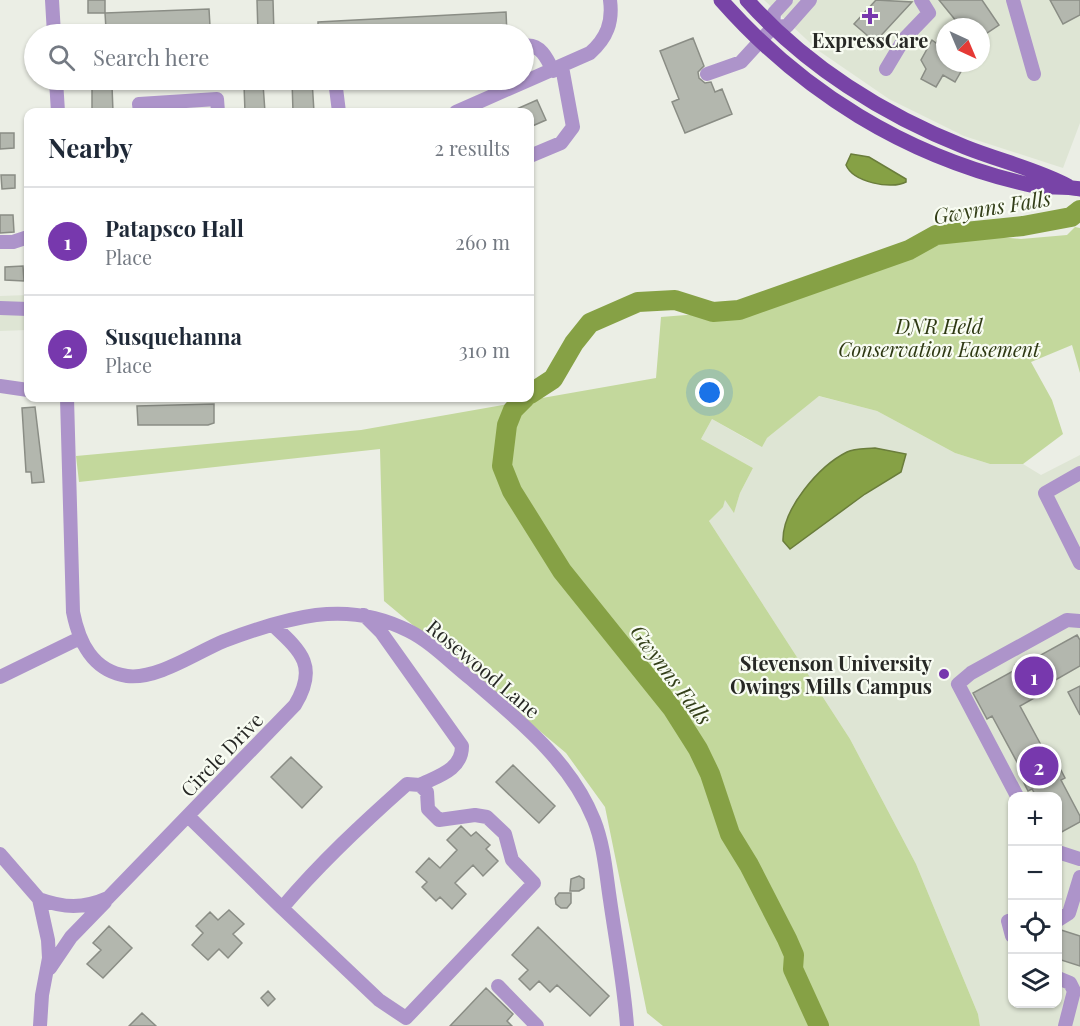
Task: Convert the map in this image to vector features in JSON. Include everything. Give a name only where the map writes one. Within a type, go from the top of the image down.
[{"type":"main road","points":[[721,0],[760,41],[828,97],[878,128],[916,147],[970,169],[1042,188],[1074,188]]},
{"type":"main road","points":[[747,0],[774,27],[824,70],[903,118],[967,148],[1044,173],[1074,188]]},
{"type":"street","points":[[52,0],[53,24]]},
{"type":"street","points":[[534,79],[590,53],[600,44],[611,22],[610,0]]},
{"type":"street","points":[[774,27],[774,13],[786,0]]},
{"type":"street","points":[[707,74],[741,62],[774,27],[787,26],[810,0]]},
{"type":"street","points":[[886,69],[904,39],[929,13],[921,0]]},
{"type":"street","points":[[1013,0],[1034,74]]},
{"type":"street","points":[[534,47],[558,69],[573,118],[571,133],[561,143],[534,154]]},
{"type":"street","points":[[57,90],[58,108]]},
{"type":"street","points":[[336,90],[338,108]]},
{"type":"street","points":[[465,108],[508,90]]},
{"type":"street","points":[[140,108],[139,104],[217,99],[218,108]]},
{"type":"street","points":[[0,242],[13,242],[24,238]]},
{"type":"street","points":[[0,308],[24,309]]},
{"type":"street","points":[[0,386],[24,389]]},
{"type":"street","name":"Rosewood Lane","points":[[66,402],[73,612],[86,651],[104,668],[127,676],[138,676],[182,661],[222,642],[315,615],[364,615],[410,631],[431,645],[506,709],[571,776],[595,822],[601,844],[627,1026]]},
{"type":"street","points":[[1080,473],[1048,489],[1045,498],[1080,563]]},
{"type":"street","points":[[282,908],[319,865],[407,784],[420,785],[455,767],[462,755],[462,746],[387,640],[364,615]]},
{"type":"street","points":[[1015,792],[958,684],[971,673],[1067,620],[1080,621]]},
{"type":"street","name":"Circle Drive","points":[[46,977],[72,937],[295,705],[304,690],[307,676],[304,658],[274,626]]},
{"type":"street","points":[[0,677],[80,638]]},
{"type":"street","points":[[188,816],[379,1000],[411,1022],[534,883],[512,860],[505,834],[493,821],[482,814],[439,820],[428,809],[427,792],[420,785]]},
{"type":"street","points":[[1062,853],[1080,859]]},
{"type":"street","points":[[0,854],[39,899],[48,940],[40,1026]]},
{"type":"street","points":[[1062,917],[1069,913],[1080,877]]},
{"type":"street","name":"Circle Drive","points":[[39,899],[75,908],[92,905],[108,898]]},
{"type":"street","points":[[1062,980],[1070,983],[1074,991],[1065,1026]]},
{"type":"street","points":[[498,986],[537,1026]]},
{"type":"shaded area","points":[[764,0],[1080,0],[1080,123],[1063,168],[964,136],[889,99],[819,51]]},
{"type":"shaded area","points":[[851,154],[869,157],[906,179],[906,182],[882,185],[856,176],[846,165]]},
{"type":"shaded area","points":[[24,295],[24,330],[0,331],[0,296]]},
{"type":"shaded area","name":"Stevenson University Owings Mills Campus","points":[[818,396],[877,411],[955,453],[990,464],[1023,464],[1041,475],[1080,455],[1080,1026],[980,1026],[978,1014],[916,864],[850,739],[709,521],[722,507],[725,499],[734,512],[740,493],[753,468],[701,439],[712,419],[752,442],[767,438]]},
{"type":"shaded area","points":[[875,448],[906,454],[901,472],[865,494],[790,549],[783,541],[784,529],[795,502],[814,478],[825,467],[847,452]]},
{"type":"green space","name":"DNR Held Conservation Easement","points":[[1075,227],[1080,228],[1080,373],[1072,345],[1031,362],[1052,400],[1063,434],[1023,464],[990,464],[955,453],[877,411],[819,396],[767,438],[762,447],[712,419],[701,439],[753,468],[740,493],[734,513],[725,500],[723,507],[709,521],[850,739],[916,864],[978,1014],[980,1026],[663,1026],[647,1013],[605,807],[566,753],[384,601],[380,449],[79,482],[76,456],[361,430],[520,402],[534,402],[534,400],[656,378],[661,317],[724,312],[775,302],[893,254],[931,231],[1021,239],[1067,235]]},
{"type":"building","points":[[88,0],[105,0],[105,13],[88,13]]},
{"type":"building","points":[[257,0],[273,0],[274,24],[258,24]]},
{"type":"building","points":[[876,0],[912,2],[875,42],[854,24]]},
{"type":"building","points":[[939,0],[982,0],[999,25],[990,31],[990,18],[954,18]]},
{"type":"building","points":[[1050,0],[1080,0],[1080,15],[1063,24]]},
{"type":"building","points":[[209,9],[210,24],[106,24],[105,13]]},
{"type":"building","points":[[506,12],[507,24],[318,24],[318,22]]},
{"type":"building","points":[[693,38],[704,66],[698,72],[699,78],[705,83],[711,82],[715,92],[722,89],[732,114],[685,133],[672,102],[679,99],[660,51]]},
{"type":"building","points":[[932,40],[936,43],[936,72],[961,72],[955,82],[943,75],[936,87],[921,79],[926,69],[921,60]]},
{"type":"building","points":[[92,90],[112,90],[113,108],[92,108]]},
{"type":"building","points":[[244,90],[263,90],[265,108],[245,108]]},
{"type":"building","points":[[292,90],[313,90],[314,108],[293,108]]},
{"type":"building","points":[[537,100],[546,120],[534,125],[534,108],[519,108]]},
{"type":"building","points":[[0,133],[14,133],[14,148],[0,149]]},
{"type":"building","points":[[1,175],[15,175],[15,188],[2,189]]},
{"type":"building","points":[[0,215],[13,215],[14,232],[0,233]]},
{"type":"building","points":[[23,266],[24,281],[5,280],[5,267]]},
{"type":"building","points":[[214,404],[214,423],[208,425],[138,425],[137,406]]},
{"type":"building","points":[[35,407],[44,482],[32,483],[31,472],[26,472],[22,408]]},
{"type":"building","points":[[1077,635],[1080,640],[1080,666],[1050,683],[1052,688],[1020,706],[1047,756],[1052,753],[1065,778],[1061,780],[1080,816],[1080,822],[1062,832],[1062,792],[1034,792],[1032,789],[1028,791],[1021,777],[1024,775],[992,716],[987,719],[973,693],[1017,669],[1015,665],[1031,657],[1032,660]]},
{"type":"building","points":[[1080,686],[1080,715],[1068,692]]},
{"type":"building","points":[[291,757],[322,787],[302,808],[271,777]]},
{"type":"building","points":[[513,765],[555,806],[539,823],[496,782]]},
{"type":"building","points":[[461,826],[471,836],[476,832],[490,845],[486,849],[498,861],[483,876],[473,865],[455,883],[466,894],[452,909],[440,897],[436,901],[422,887],[427,882],[416,872],[429,858],[440,868],[457,850],[447,840]]},
{"type":"building","points":[[579,876],[584,879],[584,888],[579,891],[570,891],[571,879]]},
{"type":"building","points":[[559,893],[571,893],[571,903],[567,908],[561,908],[556,904],[555,898]]},
{"type":"building","points":[[229,910],[244,924],[233,934],[242,943],[228,958],[219,949],[208,960],[192,945],[203,933],[196,926],[210,912],[218,920]]},
{"type":"building","points":[[109,926],[132,948],[103,978],[87,964],[101,950],[93,943]]},
{"type":"building","points":[[538,927],[609,996],[590,1016],[557,985],[550,992],[539,981],[530,990],[519,979],[528,970],[512,955]]},
{"type":"building","points":[[1062,930],[1080,936],[1080,966],[1062,960]]},
{"type":"building","points":[[486,988],[513,1014],[507,1021],[512,1026],[450,1026]]},
{"type":"building","points":[[268,991],[275,999],[268,1006],[261,998]]},
{"type":"building","points":[[142,1013],[156,1026],[129,1026]]},
{"type":"waterway","name":"Gwynns Falls","points":[[534,391],[553,379],[574,343],[590,323],[638,302],[675,300],[713,312],[739,310],[909,250],[936,235],[1023,226],[1071,217],[1080,210]]},
{"type":"waterway","name":"Gwynns Falls","points":[[521,402],[513,410],[507,425],[502,466],[512,491],[562,571],[672,708],[698,749],[710,774],[730,834],[749,865],[794,955],[793,969],[819,1026]]},
{"type":"place","name":"ExpressCare","points":[[870,16]]},
{"type":"place","name":"Stevenson University Owings Mills Campus","points":[[944,674]]},
{"type":"place","name":"Patapsco Hall","points":[[1034,676]]},
{"type":"place","name":"Susquehanna","points":[[1039,766]]}]
